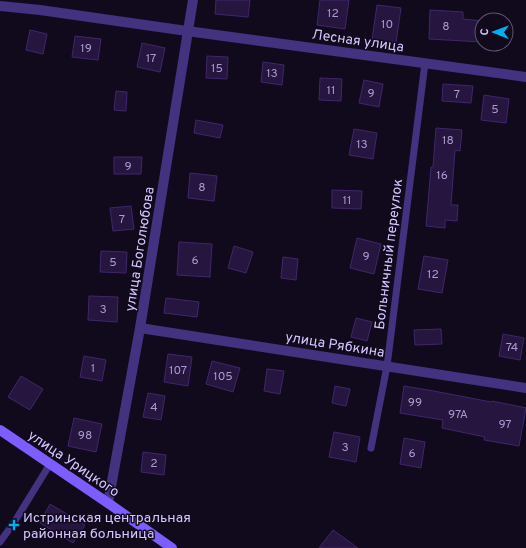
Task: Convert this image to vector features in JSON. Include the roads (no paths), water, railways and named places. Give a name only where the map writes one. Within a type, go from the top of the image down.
[{"type":"street","name":"улица Боголюбова","points":[[108,503],[140,328],[193,0]]},
{"type":"street","name":"Лесная улица","points":[[0,6],[40,10],[526,77]]},
{"type":"street","name":"улица Рябкина","points":[[140,328],[526,388]]},
{"type":"street","name":"улица Урицкого","points":[[0,430],[172,548]]},
{"type":"lane","name":"Больничный переулок","points":[[372,448],[387,366],[425,63]]},
{"type":"lane","points":[[0,542],[15,521],[50,464]]},
{"type":"place","name":"Истринская центральная районная больница","points":[[14,525]]}]
